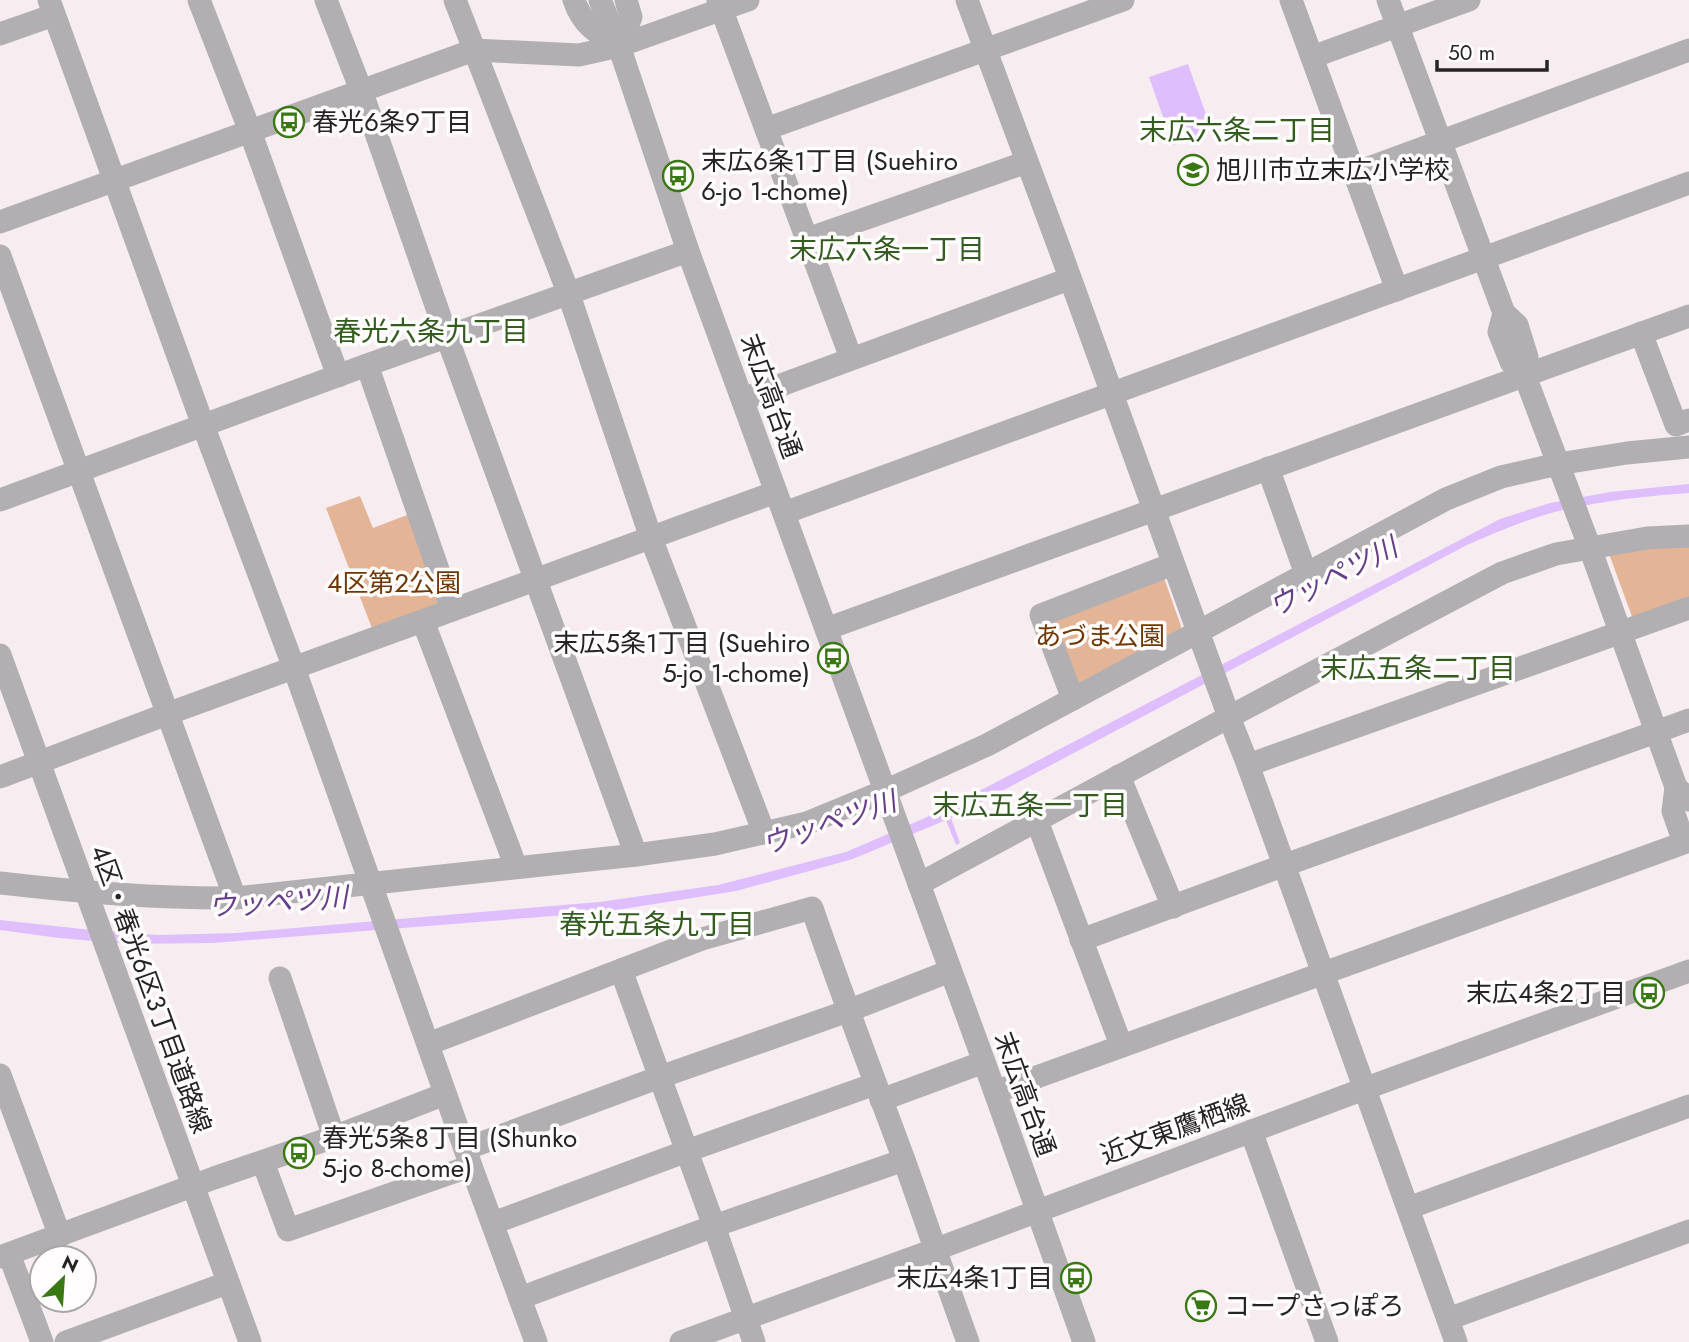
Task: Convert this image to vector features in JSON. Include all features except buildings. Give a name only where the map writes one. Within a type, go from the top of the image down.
[{"type":"street","points":[[199,0],[250,131],[338,376]]},
{"type":"street","points":[[326,0],[361,90],[447,337],[636,855]]},
{"type":"street","points":[[455,0],[568,292],[651,538],[764,833]]},
{"type":"street","points":[[574,0],[591,29],[619,46]]},
{"type":"street","name":"末広高台通","points":[[600,0],[619,46],[688,251],[1084,1342]]},
{"type":"street","points":[[619,46],[631,17],[626,0]]},
{"type":"street","points":[[0,222],[474,50],[579,55],[619,46],[720,5],[748,0]]},
{"type":"street","points":[[967,0],[1285,865],[1456,1342]]},
{"type":"street","points":[[765,129],[1123,0]]},
{"type":"street","points":[[1291,0],[1397,290]]},
{"type":"street","points":[[1388,0],[1504,313],[1517,325],[1527,357],[1525,376],[1656,732],[1683,793],[1673,811],[1680,831],[1689,838]]},
{"type":"street","points":[[1312,57],[1469,0]]},
{"type":"street","points":[[720,5],[851,358]]},
{"type":"street","points":[[0,34],[51,8],[294,668],[536,1342]]},
{"type":"street","points":[[1354,173],[1689,50]]},
{"type":"street","points":[[807,239],[1027,162]]},
{"type":"street","points":[[0,778],[167,714],[651,538],[780,503],[1112,395],[1689,183]]},
{"type":"street","points":[[0,500],[568,292],[688,251]]},
{"type":"street","points":[[0,256],[235,898]]},
{"type":"street","points":[[743,399],[1069,279]]},
{"type":"street","points":[[826,629],[1689,316]]},
{"type":"street","points":[[0,883],[88,900],[235,898],[373,890],[516,867],[715,844],[807,824],[889,801],[1073,699],[1201,640],[1306,574],[1446,499],[1501,477],[1561,470],[1627,453],[1686,447],[1683,423],[1641,333]]},
{"type":"street","points":[[367,365],[452,610]]},
{"type":"street","points":[[1268,468],[1306,574]]},
{"type":"street","points":[[915,874],[1037,821],[1119,776],[1227,709],[1502,572],[1588,542],[1689,536]]},
{"type":"street","points":[[1073,699],[1041,615],[1173,564]]},
{"type":"street","points":[[1248,765],[1689,608]]},
{"type":"street","points":[[423,621],[516,867]]},
{"type":"street","name":"4区・春光6区3丁目道路線","points":[[2,665],[250,1342]]},
{"type":"street","points":[[1082,940],[1689,720]]},
{"type":"street","points":[[1119,776],[1173,907]]},
{"type":"street","points":[[1037,821],[1121,1045]]},
{"type":"street","points":[[995,1092],[1689,838]]},
{"type":"street","points":[[428,1044],[702,939],[812,908],[968,1342]]},
{"type":"street","points":[[621,970],[754,1342]]},
{"type":"street","points":[[263,1162],[288,1230],[660,1077],[848,1011],[950,971]]},
{"type":"street","name":"近文東鷹栖線","points":[[681,1342],[1689,971]]},
{"type":"street","points":[[280,978],[334,1137]]},
{"type":"street","points":[[493,1223],[687,1151],[984,1062]]},
{"type":"street","points":[[0,1075],[8,1121],[60,1236]]},
{"type":"street","points":[[42,1342],[5,1256],[445,1094]]},
{"type":"street","points":[[1408,1208],[1689,1107]]},
{"type":"street","points":[[1251,1131],[1327,1342]]},
{"type":"street","points":[[520,1298],[714,1226],[904,1160]]},
{"type":"street","points":[[1448,1319],[1689,1231]]},
{"type":"street","points":[[66,1342],[227,1283]]},
{"type":"green space","name":"4区第2公園","points":[[360,496],[373,528],[407,515],[441,599],[437,608],[373,631],[326,508]]},
{"type":"green space","points":[[1689,542],[1689,604],[1634,622],[1608,551]]},
{"type":"green space","name":"あづま公園","points":[[1163,575],[1181,626],[1179,636],[1080,686],[1053,620]]},
{"type":"shaded area","points":[[1188,64],[1212,131],[1173,145],[1149,77]]},
{"type":"shaded area","points":[[1689,484],[1689,493],[1624,499],[1559,511],[1467,545],[951,818],[960,843],[956,845],[946,820],[853,859],[736,891],[604,912],[213,943],[129,944],[0,930],[0,920],[158,935],[236,933],[599,902],[718,885],[846,852],[941,811],[934,793],[938,793],[945,809],[1500,519],[1550,503],[1610,492]]},
{"type":"place","name":"春光6条9丁目","points":[[289,122]]},
{"type":"place","name":"旭川市立末広小学校","points":[[1193,170]]},
{"type":"place","name":"末広6条1丁目 (Suehiro 6-jo 1-chome)","points":[[678,176]]},
{"type":"place","name":"末広5条1丁目 (Suehiro 5-jo 1-chome)","points":[[833,658]]},
{"type":"place","name":"末広4条2丁目","points":[[1649,993]]},
{"type":"place","name":"春光5条8丁目 (Shunko 5-jo 8-chome)","points":[[299,1153]]},
{"type":"place","name":"末広4条1丁目","points":[[1076,1278]]},
{"type":"place","name":"コープさっぽろ","points":[[1201,1306]]},
{"type":"district","name":"末広六条二丁目","points":[[1237,130]]},
{"type":"district","name":"末広六条一丁目","points":[[887,249]]},
{"type":"district","name":"春光六条九丁目","points":[[431,331]]},
{"type":"district","name":"末広五条二丁目","points":[[1418,668]]},
{"type":"district","name":"末広五条一丁目","points":[[1030,805]]},
{"type":"district","name":"春光五条九丁目","points":[[657,924]]},
{"type":"water label","name":"ウッペツ川","points":[[1333,577]]},
{"type":"water label","name":"ウッペツ川","points":[[829,823]]},
{"type":"water label","name":"ウッペツ川","points":[[278,902]]}]
